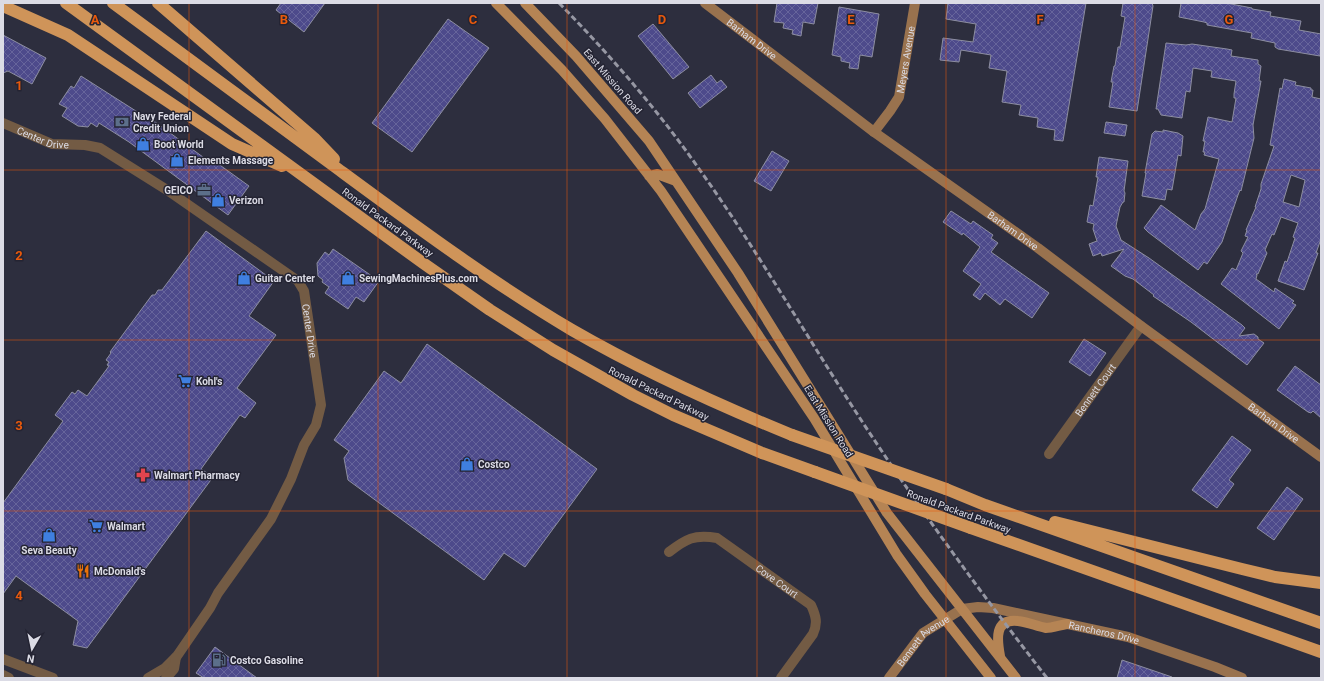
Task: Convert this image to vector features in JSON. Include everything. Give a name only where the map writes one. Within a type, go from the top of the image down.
[{"type":"highway","name":"Ronald Packard Parkway","points":[[66,3],[490,310],[559,354],[633,395],[674,415],[762,453],[1321,652]]},
{"type":"highway","name":"Ronald Packard Parkway","points":[[113,3],[449,250],[533,306],[644,370],[734,411],[792,435],[946,489],[985,505],[1321,623]]},
{"type":"highway","points":[[158,3],[314,138],[362,186]]},
{"type":"highway","points":[[3,6],[68,35],[232,144],[304,175]]},
{"type":"highway","points":[[985,505],[1275,577],[1321,583]]},
{"type":"main road","name":"East Mission Road","points":[[496,3],[562,70],[605,119],[649,176],[814,418],[898,555],[991,678]]},
{"type":"main road","name":"East Mission Road","points":[[525,3],[576,56],[614,99],[648,142],[738,273],[887,513],[1016,678]]},
{"type":"main road","points":[[649,176],[657,174],[676,181]]},
{"type":"main road","points":[[1000,658],[997,641],[998,633],[1001,627],[1009,621],[1018,621],[1047,628],[1067,624]]},
{"type":"street","name":"Barham Drive","points":[[705,3],[874,132],[1038,248],[1141,326],[1321,457]]},
{"type":"street","name":"Meyers Avenue","points":[[874,132],[899,97],[914,3]]},
{"type":"street","name":"Center Drive","points":[[3,123],[52,144],[85,145],[100,148],[167,190],[284,271],[298,281],[304,291],[321,405],[316,425],[304,445],[291,479],[271,519],[218,593],[210,608],[177,656],[165,668],[148,678]]},
{"type":"street","name":"Bennett Court","points":[[1048,454],[1141,326]]},
{"type":"street","name":"Cove Court","points":[[669,552],[680,543],[693,538],[704,536],[717,538],[811,605],[816,616],[817,626],[813,634],[781,678]]},
{"type":"street","name":"Rancheros Drive","points":[[962,609],[978,607],[993,608],[1128,637],[1215,667],[1242,678]]},
{"type":"street","name":"Bennett Avenue","points":[[889,678],[923,633],[962,609]]},
{"type":"street","name":"Center Drive","points":[[166,678],[174,669],[177,656]]},
{"type":"street","points":[[3,659],[53,678]]},
{"type":"street","points":[[3,675],[9,678]]},
{"type":"building","points":[[281,3],[325,3],[304,32],[276,10]]},
{"type":"building","points":[[777,3],[818,3],[814,24],[803,22],[801,36],[792,34],[793,30],[783,28],[784,23],[774,22]]},
{"type":"building","points":[[948,3],[1086,3],[1063,141],[1054,140],[1055,130],[1037,127],[1038,118],[1019,115],[1021,105],[1002,102],[1007,71],[989,68],[991,55],[961,50],[959,62],[940,60],[943,38],[973,42],[976,24],[946,19]]},
{"type":"building","points":[[1123,3],[1152,3],[1153,6],[1137,111],[1109,107],[1113,82],[1111,82],[1118,47],[1120,47],[1125,17],[1121,16]]},
{"type":"building","points":[[1181,3],[1226,3],[1271,12],[1270,16],[1301,21],[1299,30],[1321,34],[1320,56],[1278,49],[1275,47],[1275,43],[1251,38],[1252,33],[1207,25],[1207,23],[1204,22],[1179,17]]},
{"type":"building","points":[[839,7],[879,14],[872,57],[860,55],[858,69],[849,68],[850,63],[841,61],[841,57],[832,55]]},
{"type":"building","points":[[448,19],[489,48],[412,152],[372,123]]},
{"type":"building","points":[[653,24],[689,67],[673,79],[638,36]]},
{"type":"building","points":[[3,35],[46,58],[32,84],[8,71],[3,73]]},
{"type":"building","points":[[1166,43],[1186,45],[1192,44],[1232,50],[1231,56],[1258,60],[1258,64],[1261,66],[1259,81],[1261,81],[1253,125],[1254,138],[1241,191],[1240,190],[1238,195],[1222,242],[1207,264],[1204,262],[1198,270],[1144,228],[1161,205],[1195,230],[1201,214],[1205,209],[1219,159],[1204,155],[1205,152],[1203,152],[1205,141],[1203,141],[1208,117],[1232,122],[1236,98],[1234,98],[1234,94],[1236,81],[1211,77],[1212,71],[1193,68],[1190,92],[1186,91],[1182,118],[1161,115],[1158,109],[1156,109]]},
{"type":"building","points":[[711,75],[717,83],[721,80],[727,87],[700,108],[688,93]]},
{"type":"building","points":[[81,76],[150,120],[151,119],[207,160],[210,158],[249,186],[228,215],[129,142],[99,123],[97,127],[91,123],[88,127],[78,126],[62,116],[67,108],[59,104],[71,86],[74,88]]},
{"type":"building","points":[[1284,79],[1296,82],[1295,85],[1311,88],[1311,90],[1313,90],[1312,97],[1321,99],[1321,239],[1316,253],[1318,253],[1304,290],[1278,281],[1285,261],[1287,262],[1298,223],[1281,217],[1274,235],[1272,234],[1265,250],[1267,253],[1258,274],[1256,274],[1256,279],[1274,292],[1275,288],[1294,301],[1292,303],[1296,305],[1279,329],[1221,284],[1232,268],[1236,270],[1243,253],[1241,251],[1248,237],[1245,236],[1246,230],[1256,207],[1261,184],[1274,146],[1270,145],[1280,88],[1282,89]],"holes":[[[1291,175],[1305,180],[1299,207],[1283,202]]]},
{"type":"building","points":[[1106,122],[1127,125],[1125,136],[1104,133]]},
{"type":"building","points":[[1163,130],[1178,133],[1183,136],[1181,156],[1178,155],[1172,190],[1167,189],[1165,200],[1142,196],[1152,134],[1155,131],[1163,132]]},
{"type":"building","points":[[772,151],[789,161],[771,191],[754,181]]},
{"type":"building","points":[[1099,157],[1128,161],[1124,202],[1120,207],[1116,226],[1121,240],[1149,258],[1242,325],[1245,328],[1239,336],[1254,334],[1258,337],[1258,339],[1264,343],[1247,365],[1191,322],[1153,296],[1154,295],[1133,279],[1125,276],[1111,266],[1124,249],[1102,256],[1101,253],[1093,256],[1089,244],[1097,241],[1093,229],[1094,224],[1087,222],[1090,205],[1093,206],[1098,177],[1096,177]]},
{"type":"building","points":[[951,211],[971,224],[973,221],[993,235],[991,238],[998,243],[991,252],[1049,293],[1032,318],[1005,299],[1000,305],[985,293],[980,300],[973,295],[981,284],[963,271],[980,247],[963,233],[962,235],[943,222]]},
{"type":"building","points":[[206,231],[274,281],[249,316],[276,335],[237,388],[256,403],[245,418],[240,415],[201,469],[213,477],[87,648],[73,645],[78,621],[16,576],[3,594],[3,503],[63,421],[55,415],[72,392],[75,394],[78,390],[87,396],[109,366],[107,365],[109,362],[106,360],[111,353],[110,352],[152,295],[155,295],[158,290],[162,290]]},
{"type":"building","name":"SewingMachinesPlus.com","points":[[333,249],[379,281],[364,302],[356,297],[348,309],[325,293],[329,287],[322,282],[323,280],[318,276],[317,263],[325,252],[329,255]]},
{"type":"building","points":[[1084,339],[1106,353],[1090,376],[1069,362]]},
{"type":"building","name":"Costco","points":[[427,344],[597,469],[525,567],[504,553],[484,580],[348,480],[344,458],[349,451],[334,440],[384,371],[401,383]]},
{"type":"building","points":[[1295,366],[1321,385],[1321,418],[1313,411],[1311,413],[1308,412],[1277,390]]},
{"type":"building","points":[[1232,436],[1251,450],[1229,480],[1234,484],[1217,508],[1192,490]]},
{"type":"building","points":[[1287,487],[1303,499],[1274,540],[1257,528]]},
{"type":"building","name":"Costco Gasoline","points":[[215,647],[257,678],[204,678],[196,673]]},
{"type":"building","points":[[1122,660],[1172,677],[1172,678],[1117,678]]},
{"type":"railway","points":[[559,3],[631,82],[665,123],[697,166],[721,200],[852,407],[895,471],[1002,620],[1047,678]]},
{"type":"place","name":"Navy Federal Credit Union","points":[[122,122]]},
{"type":"place","name":"Boot World","points":[[143,144]]},
{"type":"place","name":"Elements Massage","points":[[177,160]]},
{"type":"place","name":"GEICO","points":[[204,190]]},
{"type":"place","name":"Verizon","points":[[218,200]]},
{"type":"place","name":"Guitar Center","points":[[244,278]]},
{"type":"place","name":"SewingMachinesPlus.com","points":[[348,278]]},
{"type":"place","name":"Kohl's","points":[[185,381]]},
{"type":"place","name":"Costco","points":[[467,464]]},
{"type":"place","name":"Walmart Pharmacy","points":[[143,475]]},
{"type":"place","name":"Walmart","points":[[96,526]]},
{"type":"place","name":"Seva Beauty","points":[[49,535]]},
{"type":"place","name":"McDonald's","points":[[83,571]]},
{"type":"place","name":"Costco Gasoline","points":[[219,660]]}]
